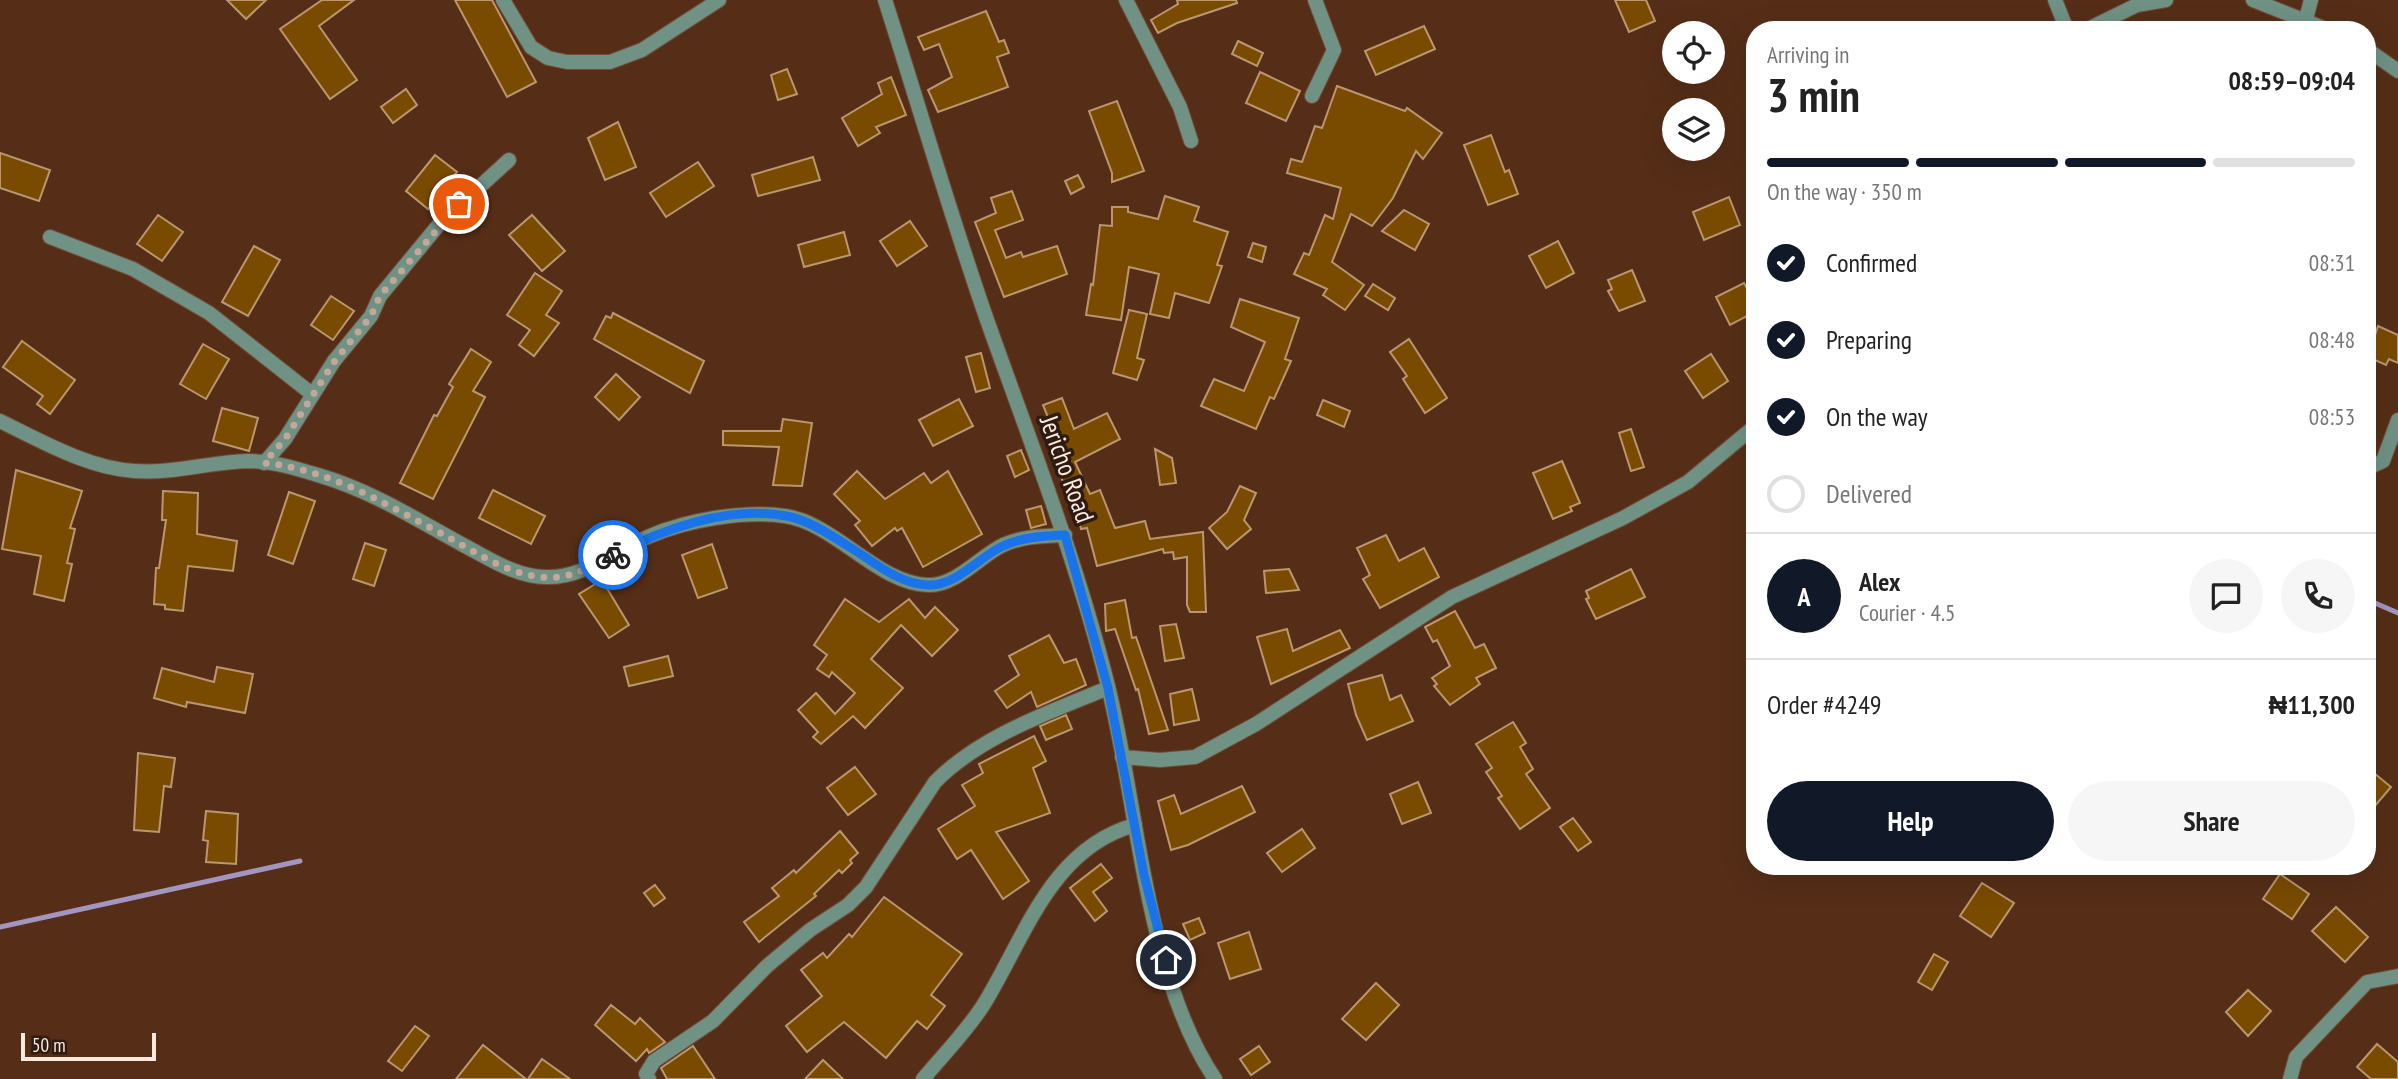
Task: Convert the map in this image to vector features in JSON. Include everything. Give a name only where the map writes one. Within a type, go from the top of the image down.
[{"type":"street","points":[[503,0],[531,47],[548,58],[567,62],[610,62],[642,50],[719,0]]},
{"type":"street","name":"Jericho Road","points":[[885,0],[986,317],[1065,535],[1108,688],[1135,825],[1166,960],[1183,1013],[1215,1079]]},
{"type":"street","points":[[1126,0],[1180,107],[1191,141]]},
{"type":"street","points":[[1312,96],[1334,50],[1315,0]]},
{"type":"street","points":[[2055,0],[2063,21]]},
{"type":"street","points":[[2104,21],[2137,5],[2166,0]]},
{"type":"street","points":[[2253,0],[2310,21]]},
{"type":"street","points":[[2306,19],[2311,0]]},
{"type":"street","points":[[2376,56],[2398,72]]},
{"type":"street","points":[[264,463],[285,439],[334,362],[371,316],[380,296],[441,222],[509,160]]},
{"type":"street","points":[[50,237],[133,270],[209,313],[312,394]]},
{"type":"street","points":[[2376,464],[2383,461],[2398,420]]},
{"type":"street","points":[[0,421],[49,444],[110,467],[132,471],[156,472],[249,461],[324,477],[363,492],[512,571],[541,578],[561,577],[581,571],[651,535],[734,515],[788,516],[824,532],[887,571],[915,583],[932,586],[948,581],[1005,545],[1035,537],[1065,535]]},
{"type":"street","points":[[1122,757],[1160,760],[1195,757],[1256,723],[1452,597],[1623,518],[1688,482],[1746,434]]},
{"type":"street","points":[[649,1079],[646,1074],[654,1061],[713,1021],[767,966],[810,930],[848,905],[866,887],[935,782],[947,770],[987,741],[1108,688]]},
{"type":"street","points":[[923,1079],[983,1005],[1039,901],[1089,846],[1114,831],[1135,825]]},
{"type":"street","points":[[2290,1079],[2296,1057],[2367,982],[2398,976]]},
{"type":"building","points":[[227,0],[266,0],[246,19]]},
{"type":"building","points":[[322,0],[354,0],[319,26],[357,80],[330,99],[280,29]]},
{"type":"building","points":[[455,0],[492,0],[536,82],[507,97]]},
{"type":"building","points":[[1177,0],[1236,0],[1237,3],[1177,23],[1158,33],[1151,20],[1178,4]]},
{"type":"building","points":[[1615,0],[1646,0],[1655,21],[1629,32]]},
{"type":"building","points":[[986,11],[999,42],[1004,40],[1009,53],[997,57],[1008,87],[938,112],[928,90],[952,77],[939,44],[924,50],[918,37]]},
{"type":"building","points":[[1424,26],[1435,49],[1376,75],[1365,51]]},
{"type":"building","points":[[1238,41],[1263,53],[1257,66],[1232,54]]},
{"type":"building","points":[[787,69],[797,94],[778,100],[771,75]]},
{"type":"building","points":[[1260,72],[1300,91],[1286,121],[1246,103]]},
{"type":"building","points":[[891,77],[906,115],[876,127],[880,133],[858,146],[842,118],[882,94],[878,83]]},
{"type":"building","points":[[1337,86],[1405,111],[1407,108],[1442,133],[1423,159],[1416,151],[1393,198],[1372,226],[1351,214],[1332,262],[1364,285],[1345,310],[1323,295],[1327,289],[1294,274],[1304,253],[1309,255],[1325,215],[1333,219],[1341,188],[1287,173],[1291,159],[1302,162],[1315,126],[1322,128]]},
{"type":"building","points":[[406,89],[417,105],[393,123],[381,107]]},
{"type":"building","points":[[1117,101],[1144,171],[1112,182],[1112,173],[1089,111]]},
{"type":"building","points":[[618,122],[636,167],[605,180],[588,138]]},
{"type":"building","points":[[1491,135],[1505,172],[1509,170],[1518,194],[1488,205],[1464,145]]},
{"type":"building","points":[[0,153],[50,170],[39,201],[0,188]]},
{"type":"building","points":[[435,155],[457,172],[428,209],[406,191]]},
{"type":"building","points":[[813,157],[820,180],[758,196],[752,175]]},
{"type":"building","points":[[698,162],[714,186],[666,217],[650,193]]},
{"type":"building","points":[[1078,175],[1084,187],[1071,194],[1065,181]]},
{"type":"building","points":[[1012,191],[1023,220],[995,230],[1006,258],[1021,252],[1023,257],[1057,246],[1067,274],[1004,297],[975,222],[996,213],[991,198]]},
{"type":"building","points":[[1165,196],[1199,207],[1194,221],[1228,232],[1217,265],[1222,266],[1209,303],[1175,293],[1169,318],[1150,314],[1159,274],[1129,267],[1121,320],[1086,315],[1091,284],[1093,285],[1100,225],[1112,226],[1112,207],[1128,207],[1128,212],[1158,219]]},
{"type":"building","points":[[1729,197],[1740,225],[1704,240],[1693,212]]},
{"type":"building","points":[[1404,210],[1429,224],[1415,250],[1382,231]]},
{"type":"building","points":[[158,215],[183,232],[162,261],[137,244]]},
{"type":"building","points":[[532,215],[565,251],[542,271],[509,235]]},
{"type":"building","points":[[910,221],[927,246],[897,266],[880,241]]},
{"type":"building","points":[[844,232],[850,255],[804,267],[798,245]]},
{"type":"building","points":[[1558,241],[1574,273],[1546,288],[1529,256]]},
{"type":"building","points":[[1253,243],[1266,247],[1262,262],[1248,257]]},
{"type":"building","points":[[254,246],[280,260],[248,316],[222,302]]},
{"type":"building","points":[[1632,270],[1645,301],[1619,311],[1608,291],[1612,289],[1608,280]]},
{"type":"building","points":[[535,273],[562,291],[546,315],[559,323],[534,356],[519,345],[530,330],[507,315]]},
{"type":"building","points":[[1744,283],[1746,317],[1730,325],[1716,297]]},
{"type":"building","points":[[1373,284],[1395,298],[1388,310],[1365,296]]},
{"type":"building","points":[[331,296],[354,311],[333,340],[311,325]]},
{"type":"building","points":[[1240,299],[1299,318],[1285,359],[1291,361],[1274,399],[1270,397],[1256,429],[1201,406],[1214,379],[1244,391],[1265,342],[1231,327]]},
{"type":"building","points":[[1129,310],[1147,314],[1137,358],[1144,360],[1137,380],[1113,373]]},
{"type":"building","points":[[613,313],[704,361],[690,393],[594,339],[606,316],[611,318]]},
{"type":"building","points":[[2378,326],[2398,335],[2398,363],[2389,359],[2386,365],[2376,361]]},
{"type":"building","points":[[1409,339],[1447,398],[1425,413],[1403,379],[1407,376],[1390,352]]},
{"type":"building","points":[[22,341],[75,380],[50,414],[37,404],[43,396],[3,367]]},
{"type":"building","points":[[203,344],[229,359],[206,399],[180,384]]},
{"type":"building","points":[[471,349],[491,362],[473,391],[485,397],[433,499],[400,483],[434,415],[437,416],[453,387],[449,384]]},
{"type":"building","points":[[981,353],[990,388],[976,392],[966,357]]},
{"type":"building","points":[[1711,354],[1728,381],[1703,398],[1685,371]]},
{"type":"building","points":[[616,374],[640,397],[619,420],[595,397]]},
{"type":"building","points":[[1062,398],[1074,429],[1107,413],[1120,439],[1075,462],[1090,494],[1100,490],[1115,528],[1145,521],[1150,539],[1203,532],[1206,612],[1190,612],[1187,605],[1187,557],[1174,559],[1173,552],[1164,553],[1163,549],[1097,566],[1087,528],[1081,529],[1078,514],[1059,473],[1061,472],[1049,440],[1056,437],[1043,405]]},
{"type":"building","points":[[959,399],[973,426],[933,446],[919,420]]},
{"type":"building","points":[[1323,400],[1350,411],[1344,427],[1317,415]]},
{"type":"building","points":[[222,408],[258,418],[249,451],[213,441]]},
{"type":"building","points":[[783,419],[812,423],[802,486],[773,485],[779,447],[723,445],[723,431],[781,431]]},
{"type":"building","points":[[1631,429],[1644,467],[1631,471],[1619,433]]},
{"type":"building","points":[[1155,449],[1172,458],[1176,483],[1160,485]]},
{"type":"building","points":[[1021,450],[1029,470],[1015,477],[1007,456]]},
{"type":"building","points":[[1562,461],[1580,503],[1570,507],[1572,511],[1553,519],[1533,473]]},
{"type":"building","points":[[16,470],[82,491],[70,528],[75,529],[67,563],[72,564],[64,601],[34,594],[41,556],[2,549]]},
{"type":"building","points":[[857,471],[885,499],[924,473],[931,483],[948,471],[982,534],[923,567],[902,528],[897,531],[895,528],[872,546],[855,525],[860,521],[834,494]]},
{"type":"building","points":[[1240,486],[1256,493],[1244,520],[1251,529],[1227,549],[1209,528],[1227,512]]},
{"type":"building","points":[[493,490],[545,516],[531,544],[479,518]]},
{"type":"building","points":[[163,491],[198,493],[197,534],[237,541],[233,571],[188,566],[183,611],[165,609],[165,605],[154,604],[156,568],[159,568],[166,520],[162,520]]},
{"type":"building","points":[[289,492],[315,501],[293,564],[268,555]]},
{"type":"building","points":[[1041,506],[1046,524],[1031,528],[1026,510]]},
{"type":"building","points":[[1386,535],[1399,561],[1424,548],[1439,577],[1380,608],[1363,579],[1370,575],[1357,548]]},
{"type":"building","points":[[365,543],[386,550],[374,586],[353,579]]},
{"type":"building","points":[[712,544],[727,588],[698,598],[682,555]]},
{"type":"building","points":[[1289,569],[1299,590],[1266,593],[1264,571]]},
{"type":"building","points":[[1631,569],[1645,597],[1596,619],[1586,599],[1589,598],[1586,591]]},
{"type":"building","points":[[602,580],[629,625],[609,638],[579,594]]},
{"type":"building","points":[[845,599],[879,622],[909,599],[925,618],[935,607],[958,630],[932,656],[901,625],[871,659],[903,688],[865,728],[853,716],[821,744],[813,737],[818,732],[798,710],[816,693],[835,714],[855,693],[832,672],[829,677],[817,669],[827,655],[814,645]]},
{"type":"building","points":[[1125,600],[1132,638],[1136,637],[1168,730],[1149,734],[1138,689],[1136,690],[1115,629],[1106,631],[1105,604]]},
{"type":"building","points":[[1455,611],[1475,648],[1484,644],[1496,668],[1476,678],[1480,684],[1450,705],[1434,686],[1437,684],[1432,678],[1450,666],[1437,640],[1433,642],[1425,627]]},
{"type":"building","points":[[1176,624],[1184,658],[1165,661],[1160,626]]},
{"type":"building","points":[[1287,629],[1293,651],[1340,630],[1350,648],[1271,684],[1257,637]]},
{"type":"building","points":[[1049,635],[1064,663],[1076,659],[1086,685],[1037,707],[1031,692],[1007,708],[995,691],[1019,675],[1009,656]]},
{"type":"building","points":[[668,656],[673,676],[629,686],[624,667]]},
{"type":"building","points":[[217,667],[253,674],[245,713],[187,702],[186,707],[154,698],[162,668],[214,682]]},
{"type":"building","points":[[1382,675],[1390,700],[1401,695],[1413,721],[1367,740],[1356,715],[1348,684]]},
{"type":"building","points":[[1192,689],[1199,720],[1174,725],[1170,694]]},
{"type":"building","points":[[1066,715],[1072,729],[1046,740],[1040,726]]},
{"type":"building","points":[[1513,722],[1526,743],[1520,747],[1533,769],[1526,774],[1550,808],[1520,829],[1498,798],[1502,796],[1486,772],[1492,768],[1476,744]]},
{"type":"building","points":[[1034,736],[1046,761],[1033,768],[1050,813],[996,832],[1029,881],[1003,899],[971,850],[957,859],[938,829],[975,806],[962,785],[983,773],[979,764]]},
{"type":"building","points":[[138,753],[175,758],[171,787],[164,786],[159,832],[134,830]]},
{"type":"building","points":[[855,767],[876,794],[848,815],[827,788]]},
{"type":"building","points":[[2376,775],[2391,787],[2376,805]]},
{"type":"building","points":[[1418,782],[1431,813],[1402,824],[1390,794]]},
{"type":"building","points":[[1242,786],[1255,812],[1188,845],[1171,850],[1158,801],[1174,795],[1181,814]]},
{"type":"building","points":[[206,811],[238,814],[236,864],[206,862],[208,841],[203,840]]},
{"type":"building","points":[[1573,818],[1591,842],[1578,851],[1560,827]]},
{"type":"building","points":[[1302,829],[1315,848],[1282,872],[1267,853]]},
{"type":"building","points":[[840,831],[858,853],[850,860],[852,863],[842,873],[839,870],[814,894],[816,896],[759,942],[744,922],[779,896],[772,888],[794,870],[796,873]]},
{"type":"building","points":[[1101,864],[1112,878],[1093,892],[1107,911],[1095,921],[1070,888]]},
{"type":"building","points":[[2279,875],[2309,894],[2292,919],[2263,899]]},
{"type":"building","points":[[1982,883],[2014,903],[1991,937],[1960,916]]},
{"type":"building","points":[[655,885],[665,898],[654,906],[644,893]]},
{"type":"building","points":[[884,897],[962,954],[931,995],[945,1006],[927,1029],[917,1021],[886,1058],[844,1022],[807,1052],[786,1026],[822,996],[801,970],[823,953],[827,958],[849,934],[852,937]]},
{"type":"building","points":[[2336,907],[2368,937],[2345,962],[2312,931]]},
{"type":"building","points":[[1199,918],[1205,933],[1190,940],[1183,924]]},
{"type":"building","points":[[1249,932],[1261,969],[1230,979],[1218,943]]},
{"type":"building","points":[[1934,954],[1948,962],[1932,990],[1918,982]]},
{"type":"building","points":[[1376,983],[1399,1005],[1366,1040],[1342,1019]]},
{"type":"building","points":[[2248,990],[2271,1011],[2248,1036],[2226,1012]]},
{"type":"building","points":[[611,1005],[635,1024],[640,1018],[665,1042],[649,1053],[647,1049],[636,1061],[595,1025]]},
{"type":"building","points":[[415,1026],[429,1036],[402,1071],[388,1061]]},
{"type":"building","points":[[2377,1044],[2398,1062],[2398,1079],[2371,1079],[2357,1067]]},
{"type":"building","points":[[483,1045],[526,1079],[456,1079]]},
{"type":"building","points":[[693,1046],[715,1079],[667,1079],[661,1068]]},
{"type":"building","points":[[1259,1046],[1270,1062],[1251,1075],[1240,1059]]},
{"type":"building","points":[[542,1059],[570,1079],[528,1079]]},
{"type":"building","points":[[823,1060],[843,1079],[805,1079]]},
{"type":"waterway","points":[[2376,603],[2398,613]]},
{"type":"waterway","points":[[0,927],[300,861]]},
{"type":"way so far","points":[[459,204],[380,296],[371,316],[334,362],[285,439],[264,463],[278,464],[324,477],[363,492],[512,571],[541,578],[561,577],[581,571],[613,555]]},
{"type":"route","points":[[613,555],[651,535],[734,515],[788,516],[824,532],[887,571],[915,583],[932,586],[948,581],[1005,545],[1035,537],[1065,535],[1108,688],[1144,875],[1166,960]]}]
